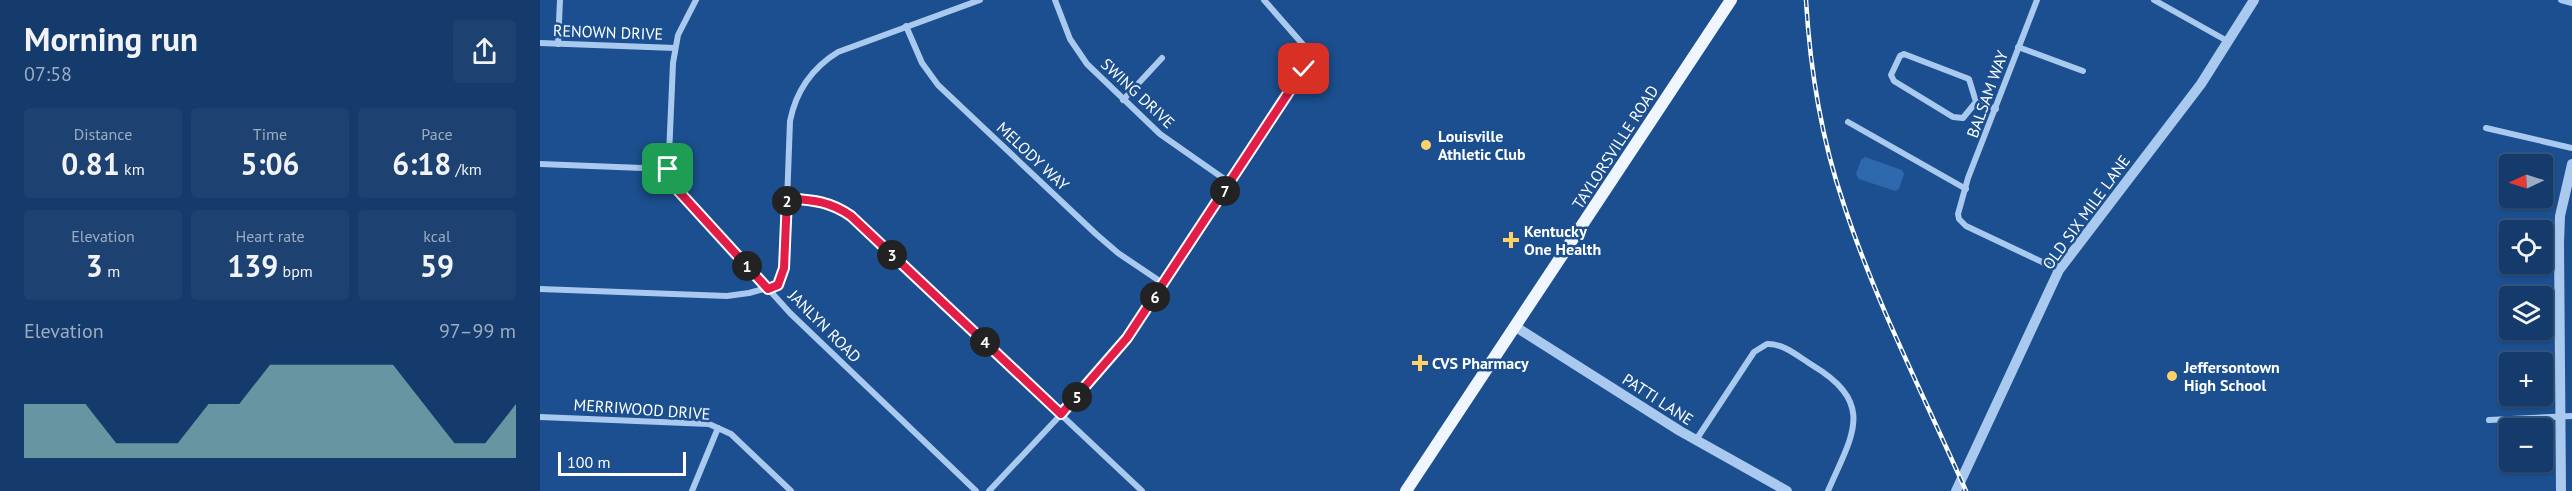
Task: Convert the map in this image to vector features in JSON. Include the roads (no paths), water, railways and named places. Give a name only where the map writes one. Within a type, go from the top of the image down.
[{"type":"main road","name":"TAYLORSVILLE ROAD","points":[[1406,491],[1731,0]]},
{"type":"street","points":[[558,44],[560,0]]},
{"type":"street","points":[[696,0],[683,21],[675,48],[668,178],[768,289],[778,285],[784,268],[790,121],[795,101],[807,80],[821,64],[838,52],[980,0]]},
{"type":"street","name":"SWING DRIVE","points":[[1055,0],[1070,39],[1079,55],[1123,100],[1180,150],[1230,183]]},
{"type":"street","points":[[989,491],[1061,414],[1127,338],[1307,64],[1306,48],[1264,0]]},
{"type":"street","name":"BALSAM WAY","points":[[2037,0],[1966,189],[1959,214],[1962,224],[2060,270]]},
{"type":"street","points":[[2154,0],[2229,42]]},
{"type":"street","name":"OLD SIX MILE LANE","points":[[1956,491],[2060,270],[2201,84],[2254,0]]},
{"type":"street","points":[[2561,0],[2572,3]]},
{"type":"street","name":"MELODY WAY","points":[[906,26],[922,63],[938,85],[1096,234],[1164,284]]},
{"type":"street","name":"RENOWN DRIVE","points":[[540,44],[675,48]]},
{"type":"street","points":[[2019,47],[2083,71]]},
{"type":"street","points":[[1904,54],[1969,79],[1976,102],[1963,118],[1953,117],[1894,81],[1891,75],[1904,54]]},
{"type":"street","points":[[1123,100],[1162,58]]},
{"type":"street","points":[[1976,102],[1996,109]]},
{"type":"street","points":[[1848,122],[1966,189]]},
{"type":"street","points":[[2486,128],[2572,148]]},
{"type":"street","points":[[540,164],[668,169]]},
{"type":"street","points":[[2561,491],[2559,243],[2560,216],[2572,164]]},
{"type":"street","points":[[787,198],[822,201],[838,207],[851,216],[1142,491]]},
{"type":"street","name":"JANLYN ROAD","points":[[540,289],[727,296],[768,289],[976,491]]},
{"type":"street","name":"PATTI LANE","points":[[1516,327],[1695,441],[1787,491]]},
{"type":"street","points":[[1695,441],[1754,352],[1767,344],[1780,346],[1830,376],[1846,392],[1852,406],[1852,431],[1828,491]]},
{"type":"street","points":[[2489,420],[2572,416]]},
{"type":"street","name":"MERRIWOOD DRIVE","points":[[540,417],[702,424],[718,428],[731,434],[791,491]]},
{"type":"street","points":[[692,491],[718,428]]},
{"type":"railway","points":[[1806,0],[1810,51],[1818,102],[1828,153],[1843,202],[1885,312],[1966,491]]},
{"type":"place","name":"Louisville Athletic Club","points":[[1426,145]]},
{"type":"place","name":"Kentucky One Health","points":[[1511,240]]},
{"type":"place","name":"CVS Pharmacy","points":[[1420,363]]},
{"type":"place","name":"Jeffersontown High School","points":[[2172,376]]}]
